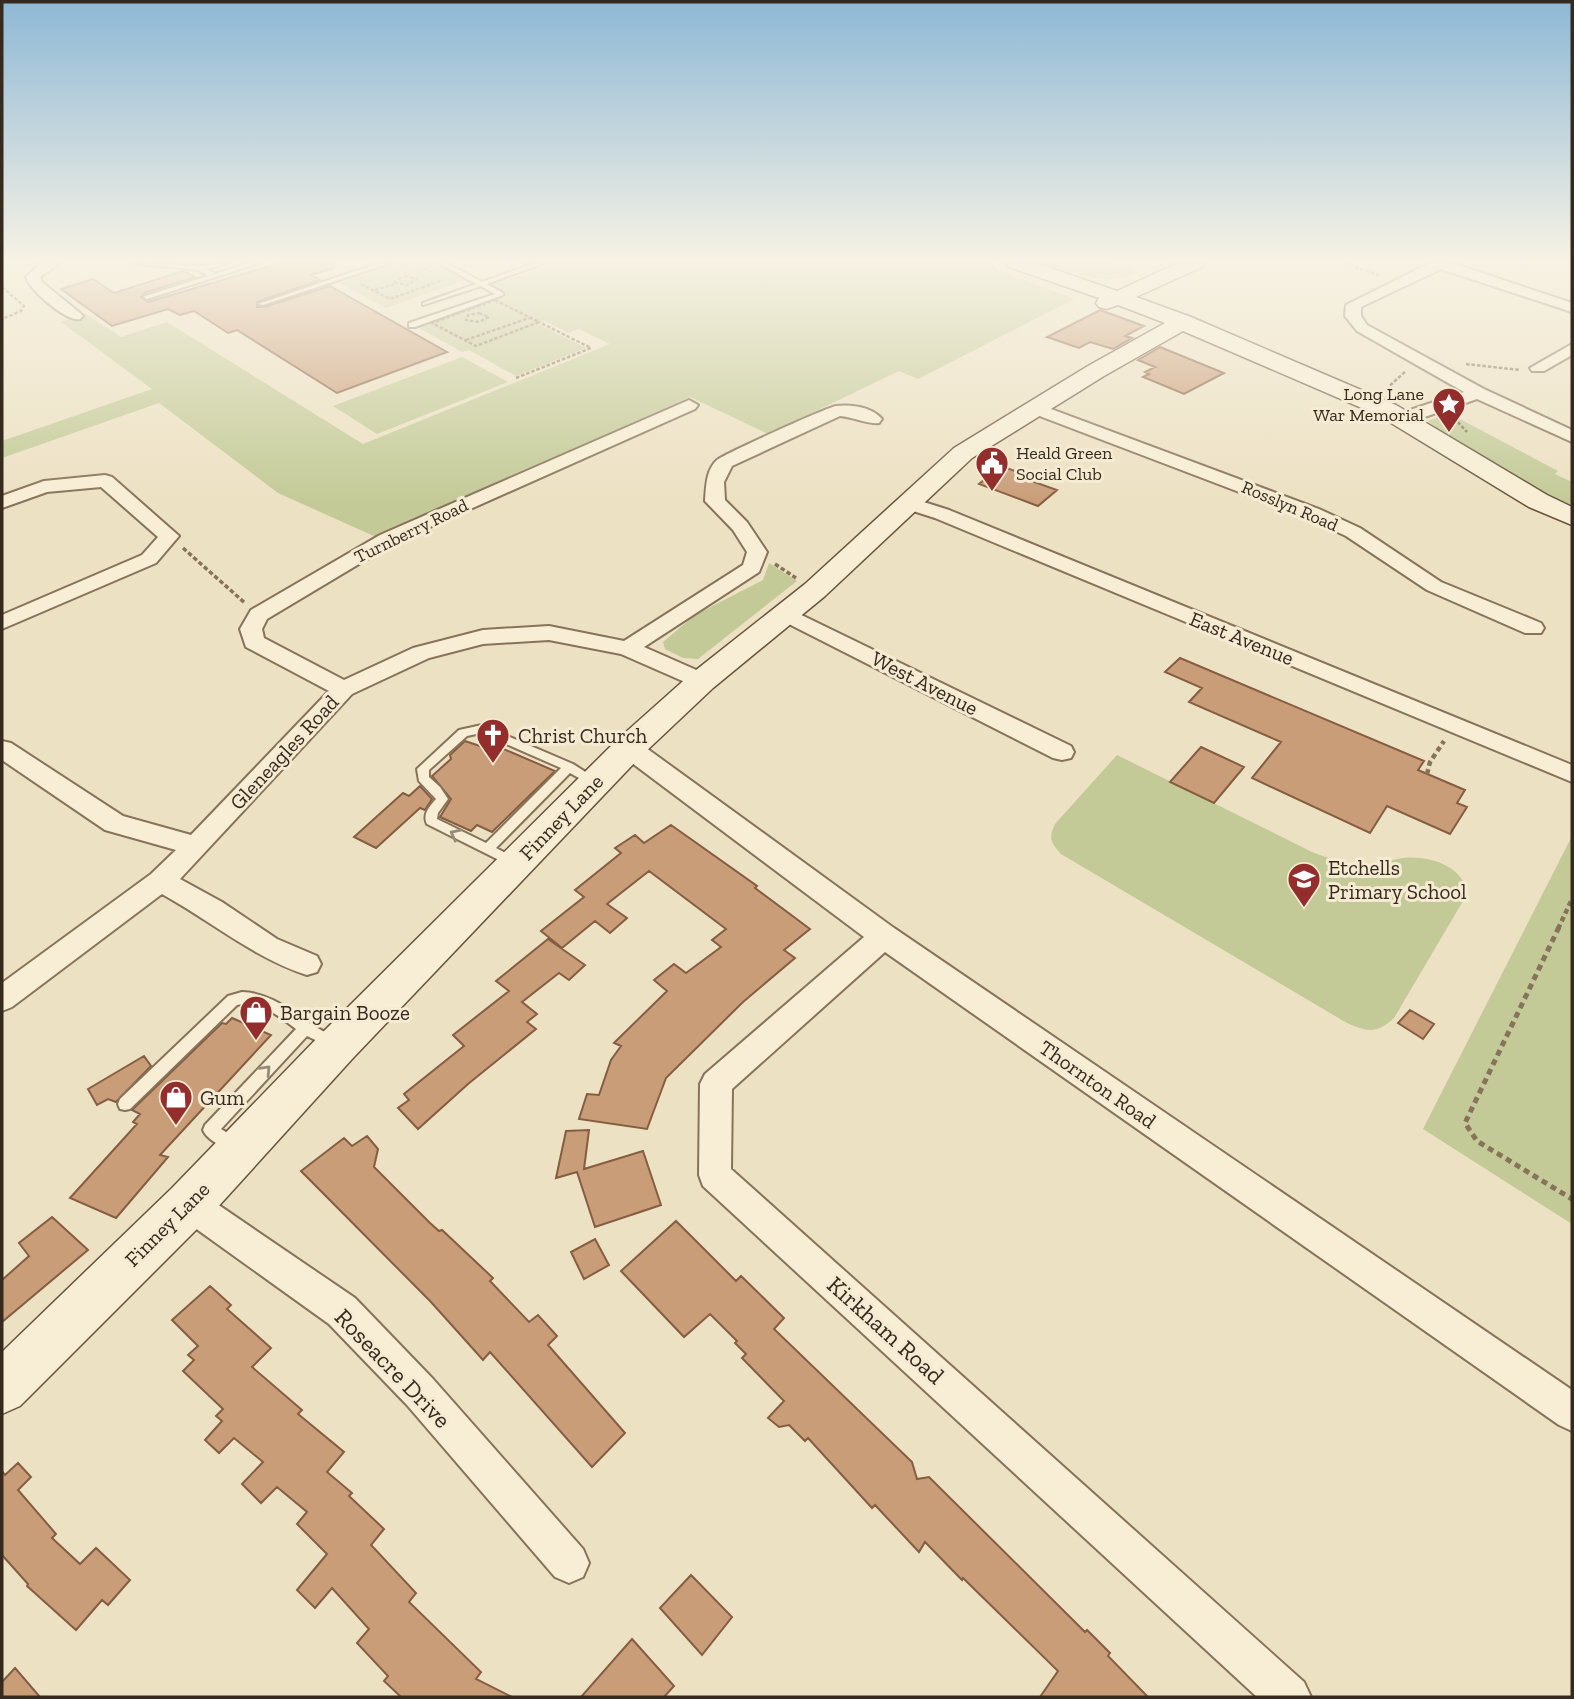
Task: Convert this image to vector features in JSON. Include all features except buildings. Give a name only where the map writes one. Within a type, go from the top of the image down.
[{"type":"street","name":"Finney Lane","points":[[2,1388],[189,1204],[338,1045],[502,857],[582,775],[629,748],[702,681],[815,590],[911,504],[963,453],[1135,342]]},
{"type":"street","points":[[1224,342],[1372,402],[1480,469],[1572,517]]},
{"type":"street","points":[[1388,342],[1478,393],[1572,437]]},
{"type":"street","points":[[1538,368],[1572,349]]},
{"type":"street","points":[[1401,419],[1478,393]]},
{"type":"street","name":"Turnberry Road","points":[[259,615],[387,539],[689,405]]},
{"type":"street","name":"Rosslyn Road","points":[[1035,408],[1312,513],[1353,532],[1434,586],[1534,628]]},
{"type":"street","points":[[627,648],[752,568],[757,552],[740,526],[715,501],[715,482],[724,463],[838,411],[863,413],[875,418]]},
{"type":"street","points":[[2,502],[44,487],[105,481],[169,536],[149,559],[2,623]]},
{"type":"street","name":"East Avenue","points":[[911,504],[942,514],[1572,774]]},
{"type":"street","name":"West Avenue","points":[[787,614],[1062,752]]},
{"type":"street","points":[[259,615],[251,629],[254,642],[344,689]]},
{"type":"street","name":"Gleneagles Road","points":[[2,999],[161,881],[344,689],[421,653],[483,637],[550,633],[627,648],[702,681]]},
{"type":"street","name":"Thornton Road","points":[[629,748],[884,936],[1572,1412]]},
{"type":"street","points":[[2,750],[114,822],[196,846]]},
{"type":"street","points":[[161,881],[212,908],[259,955],[307,964]]},
{"type":"street","name":"Kirkham Road","points":[[884,936],[716,1084],[715,1175],[1289,1697]]},
{"type":"street","name":"Roseacre Drive","points":[[189,1204],[342,1311],[420,1392],[569,1563]]},
{"type":"lane","points":[[502,857],[431,821],[432,812],[442,799],[423,778],[423,769],[463,733],[482,729],[582,775]]},
{"type":"lane","points":[[125,1104],[233,1000],[242,996],[289,1015],[305,1028],[338,1045]]},
{"type":"lane","points":[[240,1149],[210,1130],[305,1028]]},
{"type":"path","points":[[468,342],[476,346],[486,342]]},
{"type":"path","points":[[516,378],[591,348],[579,342]]},
{"type":"path","points":[[1372,402],[1418,359],[1520,370],[1538,368]]},
{"type":"path","points":[[169,536],[259,615]]},
{"type":"path","points":[[757,552],[815,590]]},
{"type":"path","points":[[1427,774],[1430,762],[1454,726]]},
{"type":"path","points":[[1572,899],[1465,1123],[1477,1141],[1572,1199]]},
{"type":"green space","points":[[89,342],[200,342],[363,444],[610,344],[606,342],[990,342],[918,379],[899,371],[768,434],[690,397],[376,537],[278,493],[159,403],[2,458],[2,441],[152,389]]},
{"type":"green space","points":[[444,342],[575,342],[586,348],[516,376],[469,350],[462,352]]},
{"type":"green space","points":[[462,357],[508,382],[377,434],[333,406]]},
{"type":"green space","points":[[1460,410],[1460,419],[1558,471],[1555,474],[1572,482],[1572,509],[1497,469],[1428,421]]},
{"type":"green space","points":[[769,563],[797,581],[698,659],[683,658],[665,649],[663,642],[695,615],[763,580]]},
{"type":"green space","points":[[1117,755],[1312,852],[1366,872],[1376,870],[1390,861],[1413,857],[1438,862],[1458,875],[1464,884],[1466,896],[1394,1018],[1382,1027],[1372,1030],[1347,1023],[1061,854],[1052,840],[1055,824]]},
{"type":"green space","points":[[1572,836],[1572,1224],[1423,1129]]},
{"type":"place","name":"Long Lane War Memorial","points":[[1449,434]]},
{"type":"place","name":"Heald Green Social Club","points":[[992,493]]},
{"type":"place","name":"Christ Church","points":[[493,765]]},
{"type":"place","name":"Etchells Primary School","points":[[1304,909]]},
{"type":"place","name":"Bargain Booze","points":[[256,1042]]},
{"type":"place","name":"Gum","points":[[176,1127]]}]
